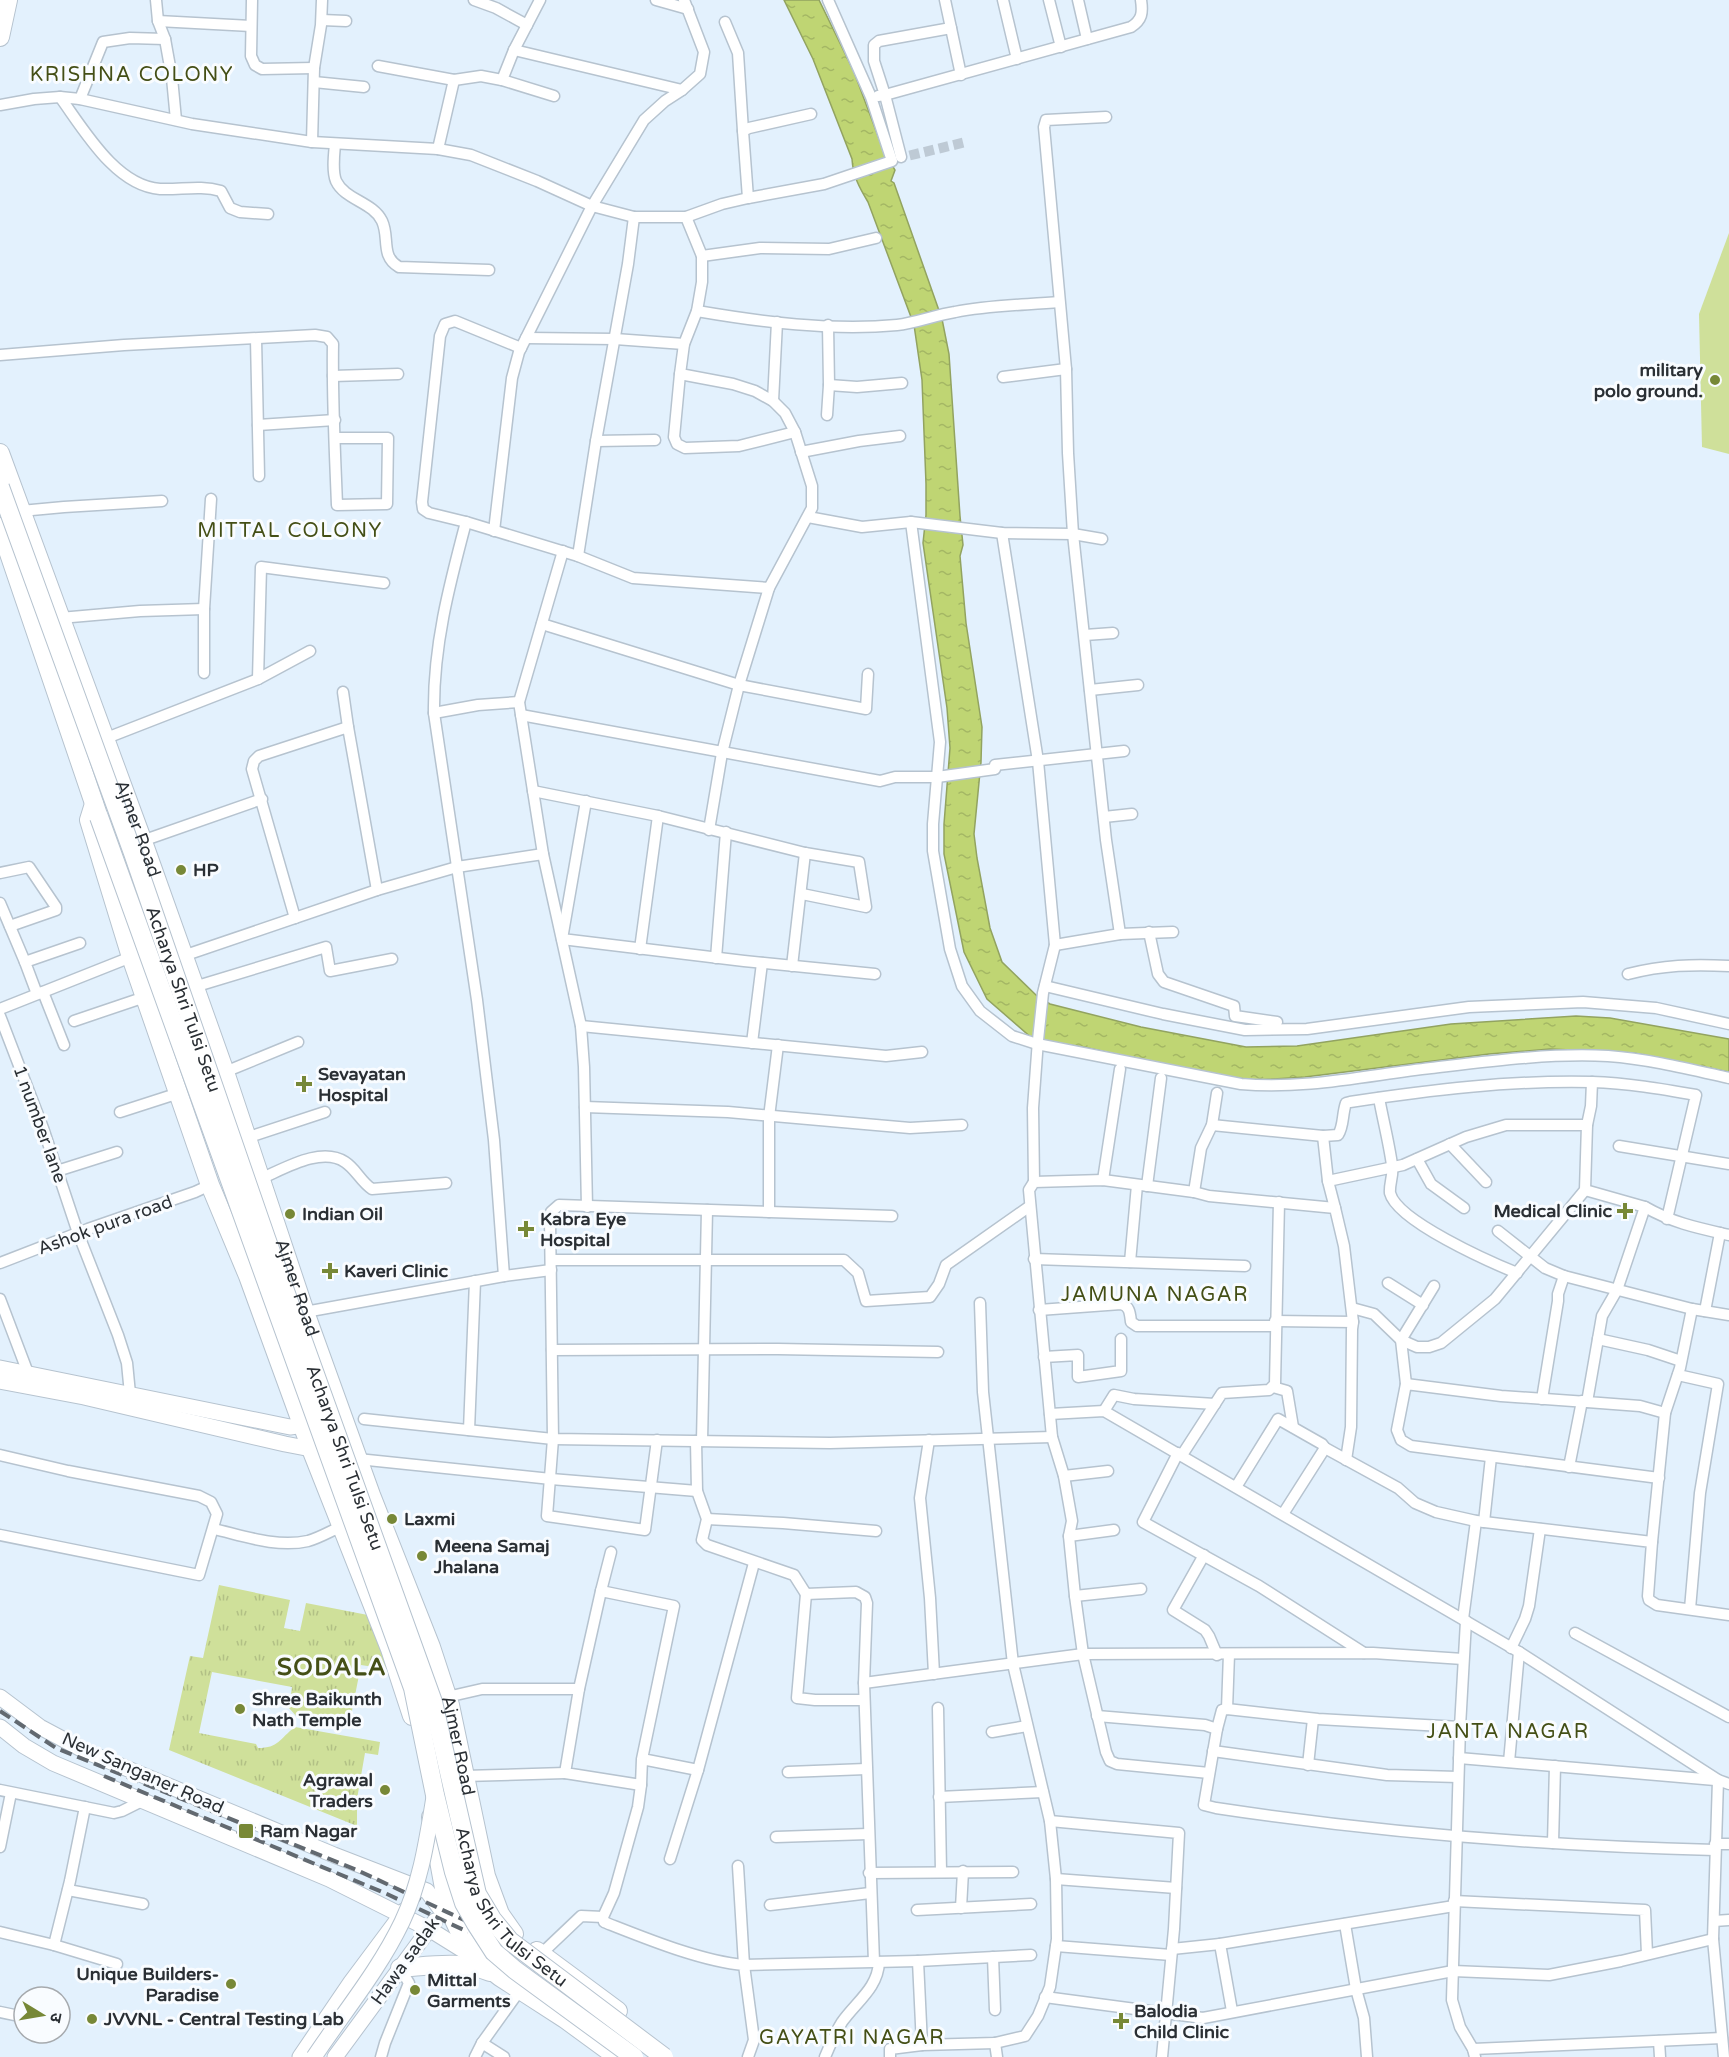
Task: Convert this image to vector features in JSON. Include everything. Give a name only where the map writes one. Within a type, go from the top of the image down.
[{"type":"highway","points":[[0,37],[8,0]]},
{"type":"highway","name":"Ajmer Road","points":[[0,453],[225,1072],[305,1312],[431,1647],[447,1697],[486,1876],[500,1914],[516,1937],[568,1973],[676,2057]]},
{"type":"highway","name":"Acharya Shri Tulsi Setu","points":[[0,487],[137,864],[270,1249],[433,1702],[477,1894],[492,1919],[510,1941],[664,2057]]},
{"type":"highway","name":"Ajmer Road","points":[[0,527],[96,811],[89,820],[131,957],[210,1185],[248,1276],[311,1449],[390,1649],[412,1714],[434,1886],[444,1908],[477,1959],[617,2057]]},
{"type":"highway","name":"Acharya Shri Tulsi Setu","points":[[96,811],[413,1688],[435,1795],[464,1903],[494,1952],[540,1989],[634,2057]]},
{"type":"highway","points":[[400,1968],[450,1964],[479,1968],[500,1977]]},
{"type":"main road","points":[[0,1368],[290,1427],[343,1416]]},
{"type":"main road","points":[[0,1381],[84,1397],[311,1449],[355,1450]]},
{"type":"main road","name":"New Sanganer Road","points":[[0,1697],[40,1726],[85,1751],[334,1855],[434,1886]]},
{"type":"main road","name":"New Sanganer Road","points":[[0,1727],[24,1746],[53,1763],[329,1879],[429,1929],[477,1959]]},
{"type":"main road","points":[[314,2057],[368,1980],[403,1921],[419,1877],[435,1795]]},
{"type":"main road","points":[[400,1915],[434,1886],[482,1856]]},
{"type":"main road","name":"Hawa sadak","points":[[335,2057],[444,1908],[486,1876]]},
{"type":"main road","name":"Hawa sadak","points":[[300,2057],[400,1915]]},
{"type":"street","points":[[156,0],[158,21],[165,39],[172,78],[176,120]]},
{"type":"street","points":[[252,0],[251,56],[255,64],[262,69],[315,68]]},
{"type":"street","points":[[312,142],[314,82],[322,20],[322,0]]},
{"type":"street","points":[[473,0],[496,8],[527,25]]},
{"type":"street","points":[[502,80],[514,50],[540,0]]},
{"type":"street","points":[[494,531],[512,378],[524,343],[591,206],[644,120],[700,74],[704,52],[686,4],[656,0]]},
{"type":"street","points":[[828,0],[872,97],[896,159]]},
{"type":"street","points":[[945,0],[961,75]]},
{"type":"street","points":[[1003,0],[1017,59]]},
{"type":"street","points":[[1049,0],[1061,47]]},
{"type":"street","points":[[1078,0],[1087,39]]},
{"type":"street","points":[[872,97],[961,75],[1131,27],[1139,22],[1142,13],[1141,0]]},
{"type":"street","points":[[322,20],[346,21]]},
{"type":"street","points":[[158,21],[251,26]]},
{"type":"street","points":[[725,22],[738,53],[748,198]]},
{"type":"street","points":[[896,159],[885,94],[874,61],[874,45],[879,41],[951,28]]},
{"type":"street","points":[[80,99],[103,42],[130,38],[165,39]]},
{"type":"street","points":[[514,50],[682,90]]},
{"type":"street","points":[[378,66],[454,80],[481,76],[554,96]]},
{"type":"street","points":[[438,149],[454,80]]},
{"type":"street","points":[[314,82],[364,87]]},
{"type":"street","points":[[0,105],[60,97],[80,99],[176,120],[312,142],[438,149],[471,156],[500,166],[591,206],[634,217],[686,217],[722,204],[824,184],[896,159]]},
{"type":"street","points":[[60,97],[98,149],[121,172],[140,185],[160,189],[207,187],[220,191],[230,208],[240,212],[268,214]]},
{"type":"street","points":[[743,131],[812,114]]},
{"type":"street","points":[[1106,117],[1046,120],[1044,127],[1066,369],[1073,534],[1104,817],[1120,934]]},
{"type":"street","points":[[335,144],[336,182],[345,192],[376,212],[386,231],[387,253],[391,262],[399,267],[489,270]]},
{"type":"street","points":[[578,556],[634,217]]},
{"type":"street","points":[[686,217],[702,256],[702,282],[697,311],[684,344],[674,437],[677,444],[685,448],[739,446],[795,432]]},
{"type":"street","points":[[702,256],[760,248],[829,249],[876,238]]},
{"type":"street","points":[[697,311],[777,322],[898,325],[955,312],[1059,302]]},
{"type":"street","points":[[684,344],[615,339],[524,343],[455,321],[445,324],[440,336],[423,510],[563,551],[633,578],[770,588]]},
{"type":"street","points":[[773,401],[777,322]]},
{"type":"street","points":[[827,415],[828,325]]},
{"type":"street","points":[[0,355],[124,345],[327,336],[333,344],[334,420],[337,505],[387,504],[388,438],[335,438]]},
{"type":"street","points":[[256,339],[259,476]]},
{"type":"street","points":[[1003,377],[1066,369]]},
{"type":"street","points":[[333,376],[398,374]]},
{"type":"street","points":[[680,374],[733,384],[755,391],[773,401],[785,413],[795,432],[812,486],[812,508],[770,588],[740,685],[722,753],[709,830]]},
{"type":"street","points":[[829,385],[857,387],[902,383]]},
{"type":"street","points":[[258,425],[334,420]]},
{"type":"street","points":[[801,452],[900,436]]},
{"type":"street","points":[[596,441],[655,440]]},
{"type":"street","points":[[204,673],[204,609],[211,499]]},
{"type":"street","points":[[21,511],[162,501]]},
{"type":"street","points":[[808,517],[862,527],[911,522],[1002,533],[1073,534],[1102,539]]},
{"type":"street","points":[[466,522],[438,637],[434,713],[477,1000],[494,1140],[504,1276]]},
{"type":"street","points":[[911,522],[940,742],[933,851],[948,938],[958,977],[973,1003],[996,1025],[1012,1036],[1231,1082],[1261,1086],[1322,1082],[1489,1061],[1559,1056],[1635,1059],[1729,1078]]},
{"type":"street","points":[[1002,533],[1038,761],[1055,945],[1044,990],[1038,1042],[1033,1107],[1034,1182],[1029,1190],[1052,1437],[1064,1476],[1072,1521],[1069,1536],[1083,1654],[1110,1761],[1209,1773]]},
{"type":"street","points":[[563,551],[519,702],[543,854],[581,1026],[587,1207]]},
{"type":"street","points":[[258,679],[261,567],[384,583]]},
{"type":"street","points":[[60,618],[140,611],[204,609]]},
{"type":"street","points":[[542,624],[740,685],[866,709],[868,674]]},
{"type":"street","points":[[1085,635],[1113,633]]},
{"type":"street","points":[[105,739],[258,679],[310,651]]},
{"type":"street","points":[[1090,690],[1138,685]]},
{"type":"street","points":[[343,692],[377,890]]},
{"type":"street","points":[[434,713],[478,705],[519,702]]},
{"type":"street","points":[[521,715],[880,781],[895,777],[937,777],[1124,750]]},
{"type":"street","points":[[295,918],[252,769],[254,761],[260,756],[348,727]]},
{"type":"street","points":[[533,791],[657,816],[805,854],[859,862],[866,907],[802,894]]},
{"type":"street","points":[[142,841],[262,798]]},
{"type":"street","points":[[562,939],[586,801]]},
{"type":"street","points":[[1104,817],[1132,814]]},
{"type":"street","points":[[640,949],[657,816]]},
{"type":"street","points":[[716,958],[726,832]]},
{"type":"street","points":[[183,956],[377,890],[457,867],[543,854]]},
{"type":"street","points":[[792,966],[805,854]]},
{"type":"street","points":[[0,873],[29,867],[56,907],[56,910],[10,926]]},
{"type":"street","points":[[0,903],[64,1045]]},
{"type":"street","points":[[1055,945],[1120,934],[1173,932]]},
{"type":"street","points":[[1149,933],[1158,974],[1164,982],[1234,1006],[1235,1016],[1276,1022]]},
{"type":"street","points":[[562,939],[874,974]]},
{"type":"street","points":[[25,962],[80,943]]},
{"type":"street","points":[[194,987],[326,947],[330,971],[392,959]]},
{"type":"street","points":[[0,1009],[131,957]]},
{"type":"street","points":[[752,1043],[762,963]]},
{"type":"street","points":[[1628,974],[1658,967],[1690,964],[1729,966]]},
{"type":"street","points":[[1044,990],[1245,1030],[1307,1029],[1469,1007],[1583,1002],[1656,1008],[1729,1024]]},
{"type":"street","points":[[74,1021],[145,997]]},
{"type":"street","name":"1 number lane","points":[[0,1016],[43,1128],[78,1233],[118,1335],[127,1363],[130,1394]]},
{"type":"street","points":[[581,1026],[886,1056],[922,1052]]},
{"type":"street","points":[[225,1072],[298,1042]]},
{"type":"street","points":[[769,1212],[769,1117],[778,1046]]},
{"type":"street","points":[[1103,1179],[1120,1069]]},
{"type":"street","points":[[1130,1263],[1161,1078]]},
{"type":"street","points":[[1352,1308],[1374,1314],[1401,1340],[1417,1347],[1429,1347],[1441,1343],[1496,1299],[1585,1190],[1587,1125],[1592,1082]]},
{"type":"street","points":[[1212,1125],[1323,1136],[1338,1135],[1346,1103],[1520,1084],[1592,1082],[1630,1084],[1696,1095],[1668,1220]]},
{"type":"street","points":[[120,1112],[179,1093]]},
{"type":"street","points":[[1194,1192],[1201,1148],[1212,1125],[1217,1093]]},
{"type":"street","points":[[1379,1098],[1393,1168],[1390,1192],[1396,1203],[1425,1227],[1458,1247],[1517,1273]]},
{"type":"street","points":[[585,1107],[728,1112],[910,1128],[962,1125]]},
{"type":"street","points":[[246,1138],[325,1112]]},
{"type":"street","points":[[1328,1181],[1393,1168],[1466,1137],[1506,1125],[1587,1125]]},
{"type":"street","points":[[1323,1136],[1328,1181],[1344,1246],[1353,1322],[1351,1427],[1346,1460]]},
{"type":"street","points":[[1450,1144],[1486,1182]]},
{"type":"street","points":[[1619,1146],[1729,1164]]},
{"type":"street","points":[[57,1171],[117,1152]]},
{"type":"street","points":[[260,1179],[317,1156],[333,1156],[357,1172],[366,1185],[372,1189],[446,1183]]},
{"type":"street","points":[[1417,1159],[1431,1184],[1464,1208]]},
{"type":"street","points":[[1034,1182],[1103,1179],[1209,1196],[1335,1208]]},
{"type":"street","name":"Ashok pura road","points":[[0,1263],[210,1185]]},
{"type":"street","points":[[1585,1190],[1645,1207],[1668,1220],[1725,1234],[1704,1311]]},
{"type":"street","points":[[1279,1202],[1275,1384],[1269,1390],[1222,1393],[1180,1454],[1143,1522],[1259,1586],[1364,1653]]},
{"type":"street","points":[[657,1440],[645,1530],[547,1516],[553,1439],[551,1212],[559,1205],[892,1216]]},
{"type":"street","points":[[305,1312],[504,1276],[551,1265],[707,1261],[844,1260],[858,1273],[866,1301],[930,1297],[939,1284],[946,1265],[1030,1206]]},
{"type":"street","points":[[1569,1467],[1602,1316],[1617,1290],[1645,1207]]},
{"type":"street","points":[[707,1210],[705,1349],[697,1491],[707,1519],[702,1540],[706,1545],[794,1575],[806,1594],[797,1698],[864,1700]]},
{"type":"street","points":[[1498,1231],[1545,1268],[1564,1276],[1692,1309],[1729,1315]]},
{"type":"street","points":[[1034,1259],[1245,1266]]},
{"type":"street","points":[[1542,1399],[1558,1294],[1564,1276]]},
{"type":"street","points":[[469,1430],[475,1281]]},
{"type":"street","points":[[1388,1283],[1423,1305]]},
{"type":"street","points":[[1434,1286],[1401,1340],[1406,1384],[1397,1430],[1401,1440],[1411,1446],[1659,1478]]},
{"type":"street","points":[[0,1299],[28,1373]]},
{"type":"street","points":[[890,2057],[890,2049],[922,2045],[995,2043],[1025,2036],[1038,2016],[1050,1987],[1056,1946],[1056,1879],[1050,1821],[1013,1664],[983,1392],[980,1303]]},
{"type":"street","points":[[1039,1310],[1121,1304],[1129,1310],[1131,1322],[1137,1326],[1353,1322]]},
{"type":"street","points":[[1692,1309],[1678,1375],[1665,1413],[1648,1596],[1649,1600],[1657,1605],[1729,1615]]},
{"type":"street","points":[[1044,1357],[1078,1355],[1078,1377],[1121,1371],[1121,1339]]},
{"type":"street","points":[[1598,1339],[1626,1344],[1681,1361]]},
{"type":"street","points":[[552,1350],[938,1352]]},
{"type":"street","points":[[1678,1375],[1718,1384],[1700,1493],[1690,1609]]},
{"type":"street","points":[[1406,1384],[1501,1396],[1640,1406],[1665,1413]]},
{"type":"street","points":[[1273,1387],[1287,1391],[1293,1427]]},
{"type":"street","points":[[1104,1411],[1114,1395],[1134,1399],[1215,1404]]},
{"type":"street","points":[[1050,1414],[1104,1411],[1515,1650],[1724,1782]]},
{"type":"street","points":[[364,1419],[553,1439],[830,1443],[1052,1437]]},
{"type":"street","points":[[1236,1487],[1278,1419],[1398,1488],[1415,1503],[1436,1512],[1480,1521],[1652,1542]]},
{"type":"street","points":[[929,1440],[920,1498],[930,1598],[934,1674]]},
{"type":"street","points":[[1283,1514],[1325,1448]]},
{"type":"street","points":[[355,1450],[551,1479],[697,1491]]},
{"type":"street","points":[[0,1455],[68,1471],[199,1496],[211,1502],[217,1514],[199,1575],[0,1534]]},
{"type":"street","points":[[1491,1457],[1464,1620],[1452,2000],[1460,2027],[1474,2053],[1542,2052],[1595,2045],[1722,2038]]},
{"type":"street","points":[[1064,1476],[1108,1471]]},
{"type":"street","points":[[707,1519],[876,1531]]},
{"type":"street","points":[[214,1529],[268,1542],[289,1544],[309,1541],[342,1526]]},
{"type":"street","points":[[1509,1762],[1515,1650],[1529,1606],[1540,1528]]},
{"type":"street","points":[[1069,1536],[1114,1530]]},
{"type":"street","points":[[565,1773],[579,1689],[611,1552]]},
{"type":"street","points":[[1204,1556],[1173,1610],[1205,1630],[1217,1655]]},
{"type":"street","points":[[670,1859],[698,1770],[754,1563]]},
{"type":"street","points":[[1075,1596],[1140,1589]]},
{"type":"street","points":[[602,1591],[674,1606],[642,1759],[638,1807],[614,1893],[603,1917],[604,1922],[657,1943],[730,1964],[918,1961],[1031,1955]]},
{"type":"street","points":[[806,1594],[856,1592],[865,1597],[867,1603],[864,1700],[869,1873],[877,1979],[843,2021],[825,2057]]},
{"type":"street","points":[[1575,1633],[1729,1717]]},
{"type":"street","points":[[864,1683],[1083,1654],[1364,1653],[1463,1659]]},
{"type":"street","points":[[1227,1709],[1230,1654]]},
{"type":"street","points":[[447,1697],[482,1689],[579,1689]]},
{"type":"street","points":[[938,1708],[941,1871]]},
{"type":"street","points":[[1460,1727],[1314,1719],[1222,1710],[1204,1805],[1313,1823],[1611,1848],[1715,1847],[1729,1844]]},
{"type":"street","points":[[1097,1716],[1205,1725],[1217,1729]]},
{"type":"street","points":[[1308,1765],[1314,1719]]},
{"type":"street","points":[[992,1732],[1027,1726]]},
{"type":"street","points":[[1213,1751],[1387,1775],[1458,1777]]},
{"type":"street","points":[[1459,1758],[1724,1782]]},
{"type":"street","points":[[642,1759],[698,1770]]},
{"type":"street","points":[[1552,1843],[1555,1766]]},
{"type":"street","points":[[788,1772],[866,1769]]},
{"type":"street","points":[[464,1776],[565,1773],[641,1785]]},
{"type":"street","points":[[1724,1782],[1715,1847],[1713,1939],[1724,2057]]},
{"type":"street","points":[[0,1790],[118,1813],[142,1801]]},
{"type":"street","points":[[939,1797],[1043,1792]]},
{"type":"street","points":[[0,1847],[11,1793]]},
{"type":"street","points":[[54,1945],[85,1807]]},
{"type":"street","points":[[1050,1821],[1179,1833],[1172,1952],[1162,2057]]},
{"type":"street","points":[[776,1837],[868,1833]]},
{"type":"street","points":[[738,1866],[744,1965],[754,2040],[748,2057]]},
{"type":"street","points":[[961,1908],[963,1871]]},
{"type":"street","points":[[869,1873],[1013,1872]]},
{"type":"street","points":[[1056,1879],[1176,1888]]},
{"type":"street","points":[[68,1890],[143,1904]]},
{"type":"street","points":[[770,1905],[870,1893]]},
{"type":"street","points":[[917,1910],[1031,1904]]},
{"type":"street","points":[[1056,1946],[1172,1952],[1454,1904],[1645,1910],[1647,1954]]},
{"type":"street","points":[[541,1954],[581,1916],[603,1917]]},
{"type":"street","points":[[1714,1921],[1729,1920]]},
{"type":"street","points":[[1344,1924],[1364,2018],[1367,2057]]},
{"type":"street","points":[[0,1932],[117,1964]]},
{"type":"street","points":[[1045,1997],[1203,2018],[1453,1971],[1550,1975],[1713,1939]]},
{"type":"street","points":[[1220,1944],[1232,2011]]},
{"type":"street","points":[[993,1957],[995,2010]]},
{"type":"street","points":[[918,1961],[922,2045]]},
{"type":"street","points":[[381,2057],[409,1983],[400,1968]]},
{"type":"street","points":[[475,2057],[482,2043],[520,1989]]},
{"type":"street","points":[[1659,2041],[1660,2057]]},
{"type":"street","points":[[482,2043],[504,2057]]},
{"type":"street","points":[[995,2043],[996,2057]]},
{"type":"street","points":[[1595,2045],[1596,2057]]},
{"type":"green space","name":"military polo ground.","points":[[1729,233],[1729,454],[1702,447],[1699,314]]},
{"type":"green space","points":[[219,1585],[290,1600],[284,1628],[300,1631],[306,1603],[373,1616],[393,1670],[361,1665],[349,1726],[297,1717],[289,1708],[292,1687],[212,1672],[199,1733],[256,1744],[258,1748],[275,1745],[295,1727],[380,1742],[378,1755],[365,1753],[357,1799],[357,1826],[169,1750],[190,1656],[203,1658]]},
{"type":"water","points":[[784,0],[819,0],[854,72],[884,152],[895,170],[891,181],[894,183],[942,319],[949,354],[963,545],[960,556],[966,623],[982,727],[974,834],[990,928],[1002,962],[1037,996],[1050,1004],[1141,1027],[1246,1047],[1297,1046],[1451,1024],[1576,1016],[1610,1018],[1729,1039],[1729,1072],[1634,1053],[1550,1049],[1489,1054],[1305,1077],[1256,1080],[1215,1076],[1088,1048],[1033,1039],[987,999],[964,952],[944,854],[950,748],[947,708],[923,543],[926,484],[922,380],[914,325],[868,202],[857,181],[852,159],[813,59]]},
{"type":"tunnel","points":[[895,159],[966,142]]},
{"type":"railway","points":[[0,1711],[56,1748],[359,1871],[464,1920],[496,1939],[654,2057]]},
{"type":"railway","points":[[104,1776],[387,1894],[468,1932]]},
{"type":"place","name":"military polo ground.","points":[[1715,380]]},
{"type":"place","name":"HP","points":[[181,870]]},
{"type":"place","name":"Sevayatan Hospital","points":[[304,1084]]},
{"type":"place","name":"Medical Clinic","points":[[1625,1211]]},
{"type":"place","name":"Indian Oil","points":[[290,1214]]},
{"type":"place","name":"Kabra Eye Hospital","points":[[526,1229]]},
{"type":"place","name":"Kaveri Clinic","points":[[330,1271]]},
{"type":"place","name":"Laxmi","points":[[392,1519]]},
{"type":"place","name":"Meena Samaj Jhalana","points":[[422,1556]]},
{"type":"place","name":"Shree Baikunth Nath Temple","points":[[240,1709]]},
{"type":"place","name":"Agrawal Traders","points":[[385,1790]]},
{"type":"place","name":"Ram Nagar","points":[[246,1831]]},
{"type":"place","name":"Unique Builders- Paradise","points":[[231,1984]]},
{"type":"place","name":"Mittal Garments","points":[[415,1990]]},
{"type":"place","name":"JVVNL - Central Testing Lab","points":[[92,2019]]},
{"type":"place","name":"Balodia Child Clinic","points":[[1121,2021]]},
{"type":"district","name":"KRISHNA COLONY","points":[[132,75]]},
{"type":"district","name":"MITTAL COLONY","points":[[290,531]]},
{"type":"district","name":"JAMUNA NAGAR","points":[[1155,1295]]},
{"type":"district","name":"SODALA","points":[[332,1667]]},
{"type":"district","name":"JANTA NAGAR","points":[[1508,1732]]},
{"type":"district","name":"GAYATRI NAGAR","points":[[852,2038]]}]
